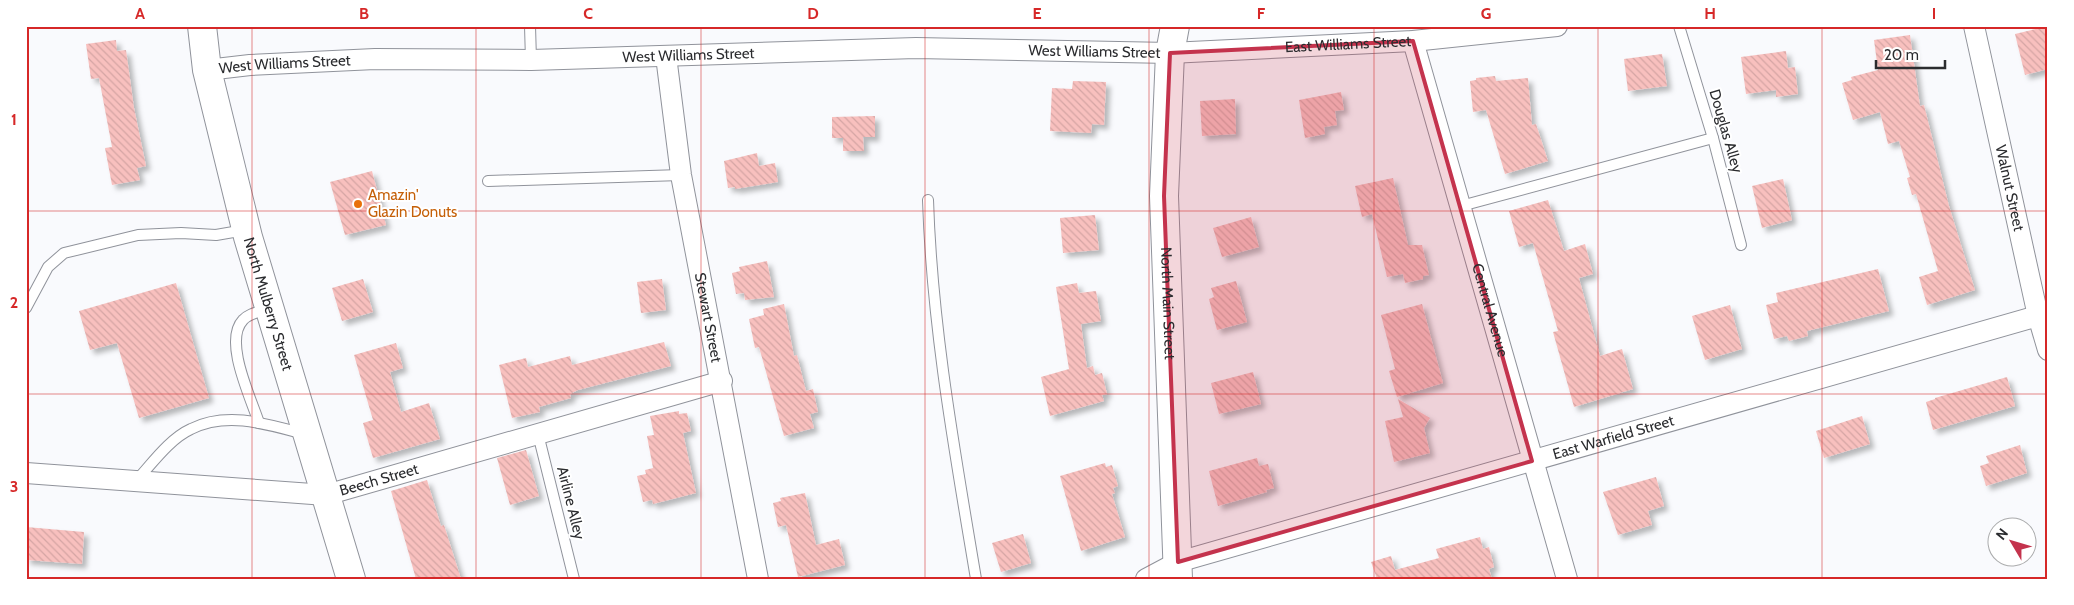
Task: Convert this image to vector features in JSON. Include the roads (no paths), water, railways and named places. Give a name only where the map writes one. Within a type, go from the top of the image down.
[{"type":"main road","name":"North Mulberry Street","points":[[202,26],[207,70],[246,229],[351,579]]},
{"type":"main road","name":"North Main Street","points":[[1174,26],[1170,53],[1164,196],[1178,571]]},
{"type":"street","name":"East Williams Street","points":[[1170,53],[1414,41],[1557,26]]},
{"type":"street","name":"Walnut Street","points":[[1974,26],[2043,314],[2048,350]]},
{"type":"street","name":"Central Avenue","points":[[1414,41],[1566,579]]},
{"type":"street","name":"West Williams Street","points":[[207,70],[250,65],[375,59],[530,60],[916,48],[1170,53]]},
{"type":"street","name":"Stewart Street","points":[[666,56],[681,174],[722,381],[758,579]]},
{"type":"street","name":"East Warfield Street","points":[[1146,579],[1178,571],[1532,461],[2043,314]]},
{"type":"street","name":"Beech Street","points":[[26,474],[326,495],[722,381]]},
{"type":"lane","points":[[530,26],[530,60]]},
{"type":"lane","name":"Douglas Alley","points":[[1679,26],[1713,138],[1741,244]]},
{"type":"lane","points":[[1462,206],[1713,138]]},
{"type":"lane","points":[[488,181],[681,174]]},
{"type":"lane","points":[[928,200],[930,251],[946,394],[976,579]]},
{"type":"lane","points":[[26,308],[48,267],[64,253],[138,235],[181,233],[216,235],[246,229]]},
{"type":"lane","points":[[259,423],[236,351],[235,334],[242,321],[248,316],[270,309]]},
{"type":"lane","points":[[134,482],[190,429],[221,419],[259,423],[308,435]]},
{"type":"lane","name":"Airline Alley","points":[[538,434],[574,579]]},
{"type":"place","name":"Amazin' Glazin Donuts","points":[[358,204]]}]
